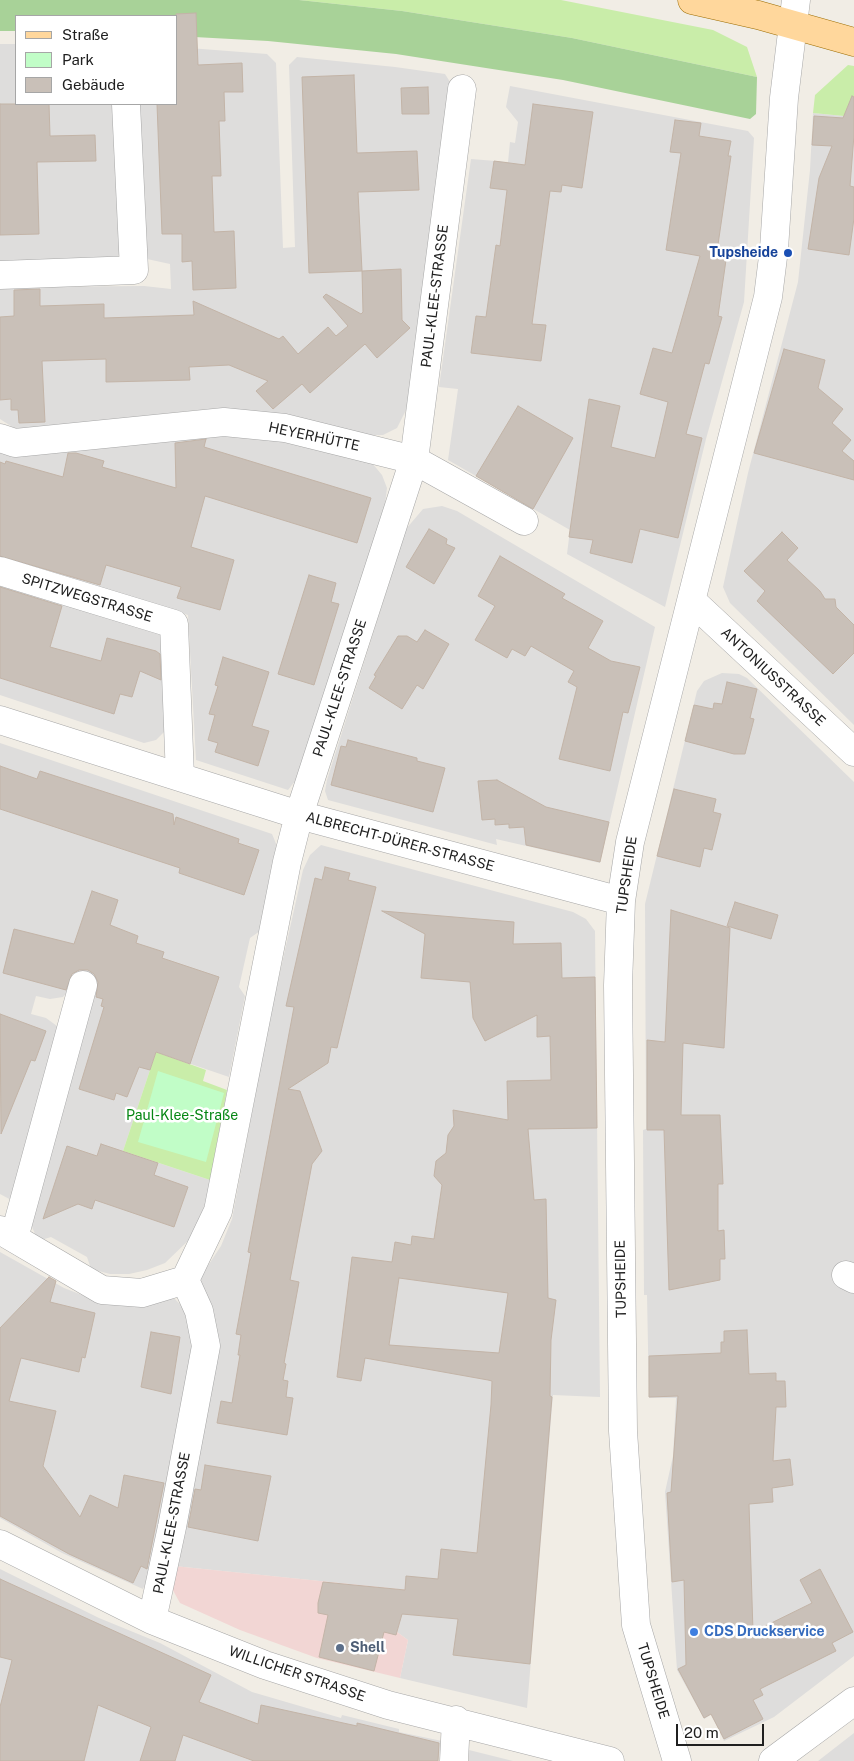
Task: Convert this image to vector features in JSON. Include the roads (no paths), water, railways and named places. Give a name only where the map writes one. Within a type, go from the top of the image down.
[{"type":"main road","points":[[692,0],[794,12],[854,42]]},
{"type":"street","name":"TUPSHEIDE","points":[[677,1761],[636,1625],[624,1440],[618,985],[621,902],[630,842],[768,296],[774,249],[784,98],[794,12]]},
{"type":"street","name":"PAUL-KLEE-STRASSE","points":[[152,1620],[172,1527],[206,1346],[199,1311],[185,1280],[218,1211],[286,871],[299,815],[414,460],[462,89]]},
{"type":"street","points":[[0,275],[134,270],[126,105]]},
{"type":"street","name":"HEYERHÜTTE","points":[[0,438],[15,443],[224,422],[285,428],[414,460],[524,521]]},
{"type":"street","name":"SPITZWEGSTRASSE","points":[[0,571],[174,624],[180,777]]},
{"type":"street","name":"ANTONIUSSTRASSE","points":[[692,601],[854,752]]},
{"type":"street","name":"ALBRECHT-DÜRER-STRASSE","points":[[0,720],[299,815],[621,902]]},
{"type":"street","points":[[83,986],[7,1234],[102,1290],[142,1293],[185,1280]]},
{"type":"street","name":"WILLICHER STRASSE","points":[[0,1544],[184,1635],[299,1677],[388,1705],[456,1720],[610,1761]]},
{"type":"street","points":[[773,1761],[854,1701]]},
{"type":"street","points":[[454,1761],[456,1720]]},
{"type":"place","name":"Tupsheide","points":[[788,253]]},
{"type":"place","name":"CDS Druckservice","points":[[694,1632]]},
{"type":"place","name":"Shell","points":[[340,1648]]},
{"type":"park label","name":"Paul-Klee-Straße","points":[[182,1116]]}]
